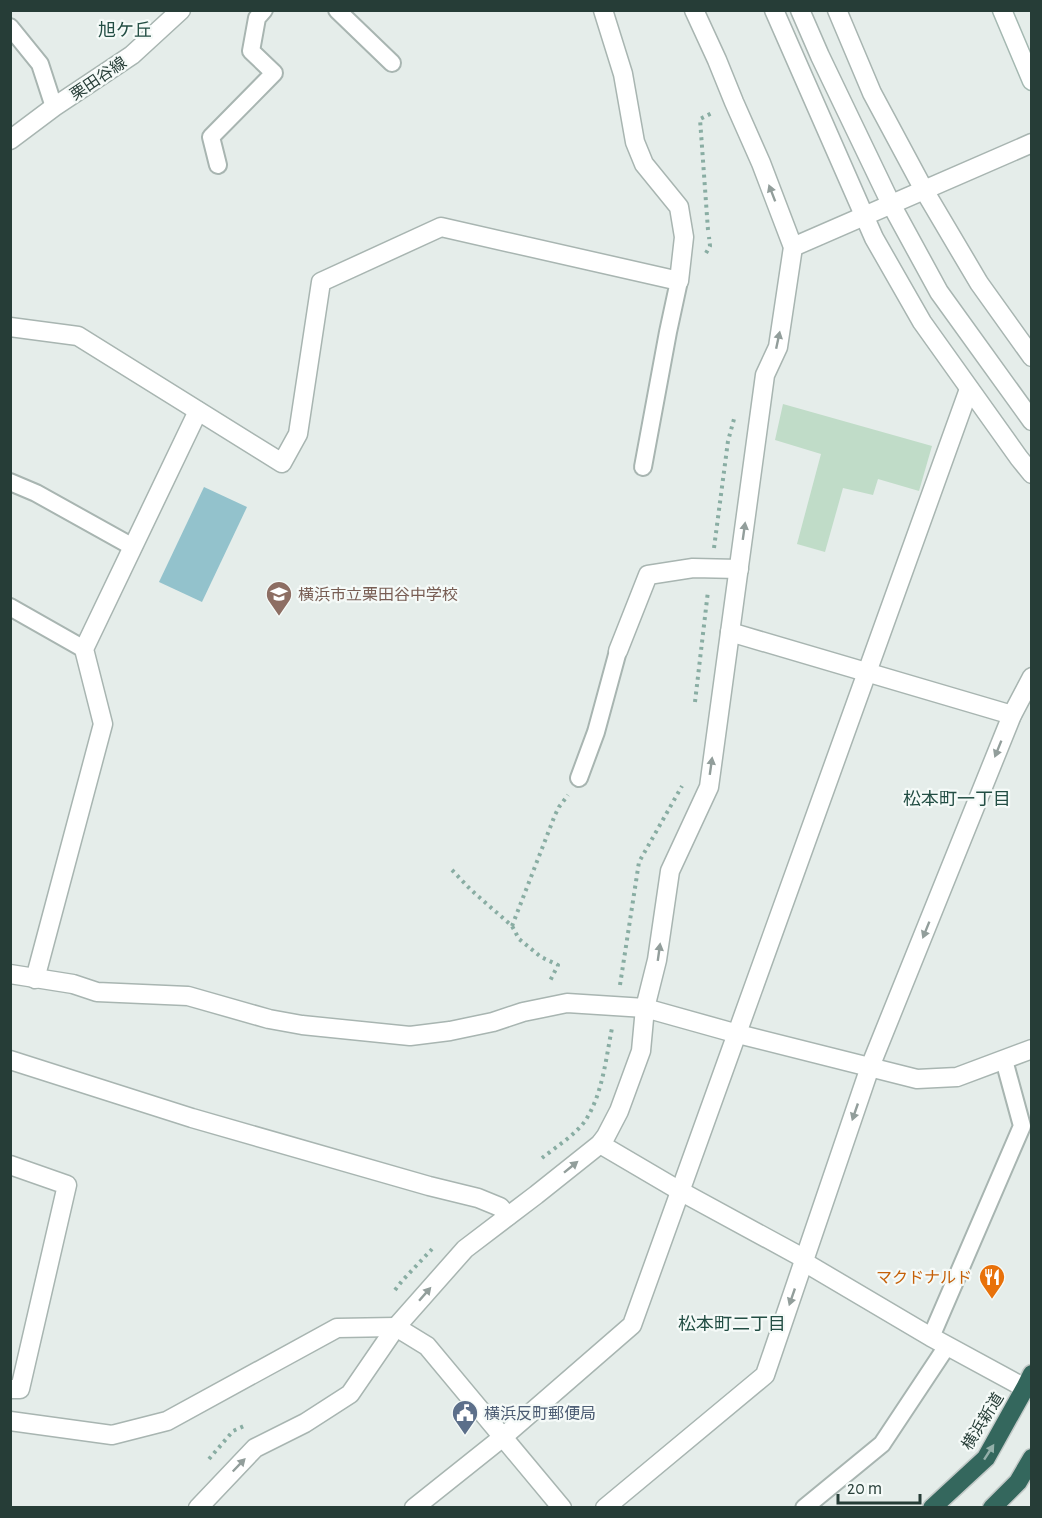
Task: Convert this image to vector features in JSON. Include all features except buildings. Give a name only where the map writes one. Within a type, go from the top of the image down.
[{"type":"highway","name":"横浜新道","points":[[932,1508],[986,1458],[1028,1381]]},
{"type":"highway","points":[[992,1508],[1018,1482],[1032,1458]]},
{"type":"street","name":"栗田谷線","points":[[10,140],[54,107],[132,55],[181,10]]},
{"type":"street","points":[[10,327],[78,336],[282,464],[298,434],[321,282],[441,227],[679,281],[684,237],[679,207],[644,164],[635,142],[623,74],[603,10]]},
{"type":"street","points":[[198,1508],[255,1448],[304,1423],[350,1394],[396,1327],[465,1249],[600,1144],[619,1111],[641,1051],[645,1008],[657,960],[670,871],[709,787],[765,375],[778,347],[793,247],[761,163],[694,10]]},
{"type":"street","points":[[774,10],[874,238],[922,322],[1018,458],[1032,474]]},
{"type":"street","points":[[800,10],[891,204],[939,292],[1032,421]]},
{"type":"street","points":[[837,10],[872,93],[924,190],[979,283],[1032,357]]},
{"type":"street","points":[[1002,10],[1032,81]]},
{"type":"street","points":[[793,247],[1032,143]]},
{"type":"street","points":[[414,1508],[503,1437],[632,1325],[969,389]]},
{"type":"street","points":[[35,979],[103,724],[84,649],[198,411]]},
{"type":"street","points":[[618,651],[648,575],[693,568],[738,569]]},
{"type":"street","points":[[730,632],[1012,715]]},
{"type":"street","points":[[604,1508],[765,1376],[870,1068],[1012,715],[1032,677]]},
{"type":"street","points":[[10,974],[73,984],[97,992],[188,996],[269,1019],[302,1025],[410,1036],[461,1029],[494,1022],[523,1011],[567,1003],[645,1008],[917,1079],[957,1077],[1032,1049]]},
{"type":"street","points":[[10,1060],[192,1118],[478,1198],[500,1207],[508,1216]]},
{"type":"street","points":[[600,1144],[805,1260],[939,1341],[1028,1381]]},
{"type":"street","points":[[10,1165],[67,1185],[20,1389],[10,1389]]},
{"type":"street","points":[[10,1421],[112,1435],[166,1421],[337,1328],[396,1327],[427,1346],[562,1508]]},
{"type":"lane","points":[[218,165],[211,137],[274,73],[250,51],[256,18],[264,10]]},
{"type":"lane","points":[[337,10],[392,63]]},
{"type":"lane","points":[[10,27],[40,64],[54,107]]},
{"type":"lane","points":[[643,467],[679,281]]},
{"type":"lane","points":[[10,482],[133,547]]},
{"type":"lane","points":[[10,607],[84,649]]},
{"type":"lane","points":[[579,778],[596,732],[618,651]]},
{"type":"lane","points":[[804,1508],[882,1444],[939,1341],[1022,1126],[1004,1060]]},
{"type":"path","points":[[705,256],[710,246],[700,119],[734,102]]},
{"type":"path","points":[[694,709],[728,441],[734,419]]},
{"type":"path","points":[[512,926],[555,815],[579,778]]},
{"type":"path","points":[[534,1165],[587,1118],[600,1089],[617,1006],[639,862],[686,779]]},
{"type":"path","points":[[452,870],[512,926],[519,939],[541,957],[558,966]]},
{"type":"path","points":[[395,1290],[436,1245]]},
{"type":"path","points":[[206,1463],[233,1431],[253,1421]]},
{"type":"green space","points":[[783,404],[932,446],[919,491],[878,479],[873,495],[843,488],[825,552],[797,544],[821,454],[775,440]]},
{"type":"water","points":[[204,487],[247,507],[202,602],[159,582]]},
{"type":"place","name":"横浜市立栗田谷中学校","points":[[279,617]]},
{"type":"place","name":"マクドナルド","points":[[992,1300]]},
{"type":"place","name":"横浜反町郵便局","points":[[465,1436]]},
{"type":"district","name":"旭ケ丘","points":[[125,30]]},
{"type":"district","name":"松本町一丁目","points":[[957,799]]},
{"type":"district","name":"松本町二丁目","points":[[732,1324]]}]
